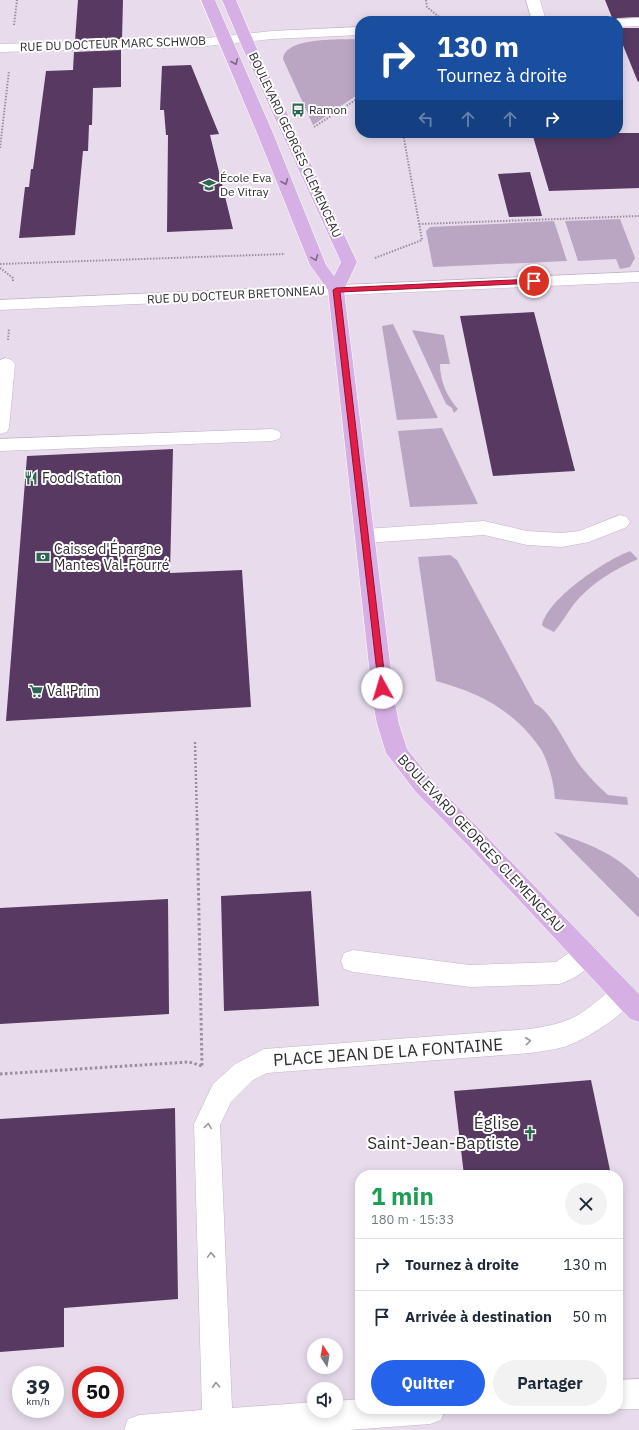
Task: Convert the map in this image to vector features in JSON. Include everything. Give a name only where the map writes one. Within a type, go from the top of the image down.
[{"type":"main road","name":"BOULEVARD GEORGES CLEMENCEAU","points":[[208,0],[226,39],[318,265],[336,290],[384,703],[388,724],[397,753],[433,795],[631,1003]]},
{"type":"main road","name":"BOULEVARD GEORGES CLEMENCEAU","points":[[229,0],[349,262]]},
{"type":"main road","points":[[336,290],[349,262]]},
{"type":"street","points":[[532,0],[537,16]]},
{"type":"street","points":[[623,23],[639,22]]},
{"type":"street","name":"RUE DU DOCTEUR MARC SCHWOB","points":[[6,48],[197,43],[245,37],[355,31]]},
{"type":"street","name":"RUE DU DOCTEUR BRETONNEAU","points":[[0,305],[639,277]]},
{"type":"street","points":[[0,428],[6,364]]},
{"type":"street","points":[[0,445],[272,435]]},
{"type":"street","points":[[365,536],[484,528],[527,538],[562,540],[582,537],[620,522]]},
{"type":"street","points":[[353,961],[470,976],[560,973],[586,955]]},
{"type":"street","name":"PLACE JEAN DE LA FONTAINE","points":[[218,1424],[207,1124],[222,1093],[244,1072],[264,1061],[530,1041],[564,1035],[631,1003]]},
{"type":"street","points":[[139,1430],[359,1414]]},
{"type":"path","points":[[0,148],[6,48],[16,0]]},
{"type":"path","points":[[426,0],[427,7],[438,16]]},
{"type":"path","points":[[288,130],[315,127],[355,100]]},
{"type":"path","points":[[349,262],[372,259],[422,240],[404,138]]},
{"type":"path","points":[[419,224],[639,216]]},
{"type":"path","points":[[0,264],[290,254],[293,266],[318,265]]},
{"type":"path","points":[[196,742],[202,1066]]},
{"type":"path","points":[[0,1074],[189,1062],[239,1076]]},
{"type":"shaded area","points":[[355,39],[355,96],[313,125],[283,59],[286,52],[293,46],[329,40]]},
{"type":"shaded area","points":[[620,219],[635,258],[630,267],[620,269],[616,259],[578,261],[565,221]]},
{"type":"shaded area","points":[[554,221],[567,261],[433,267],[426,231],[430,227]]},
{"type":"shaded area","points":[[393,324],[438,418],[397,420],[382,326]]},
{"type":"shaded area","points":[[412,330],[444,335],[450,364],[440,364],[440,370],[445,388],[458,409],[454,413],[452,408],[446,404]]},
{"type":"shaded area","points":[[442,428],[478,504],[410,507],[398,431]]},
{"type":"shaded area","points":[[630,551],[638,559],[612,572],[588,590],[574,604],[554,632],[542,625],[547,614],[555,603],[579,581],[593,571]]},
{"type":"shaded area","points":[[450,555],[457,560],[535,704],[547,714],[554,723],[577,761],[591,779],[608,795],[627,797],[628,805],[555,799],[554,788],[544,755],[536,742],[520,724],[499,707],[487,700],[463,689],[436,681],[418,557]]},
{"type":"shaded area","points":[[554,832],[578,840],[600,850],[621,862],[639,879],[639,918]]},
{"type":"building","points":[[78,0],[123,0],[122,39],[75,41]]},
{"type":"building","points":[[605,0],[639,0],[639,17],[623,18],[623,16],[611,16]]},
{"type":"building","points":[[623,28],[639,28],[638,82],[623,45]]},
{"type":"building","points":[[121,50],[121,87],[93,88],[92,125],[89,125],[88,151],[83,151],[75,235],[19,238],[25,187],[29,187],[31,169],[33,169],[46,71],[73,70],[74,52]]},
{"type":"building","points":[[191,65],[219,134],[210,135],[233,229],[167,232],[168,135],[166,135],[164,110],[160,110],[162,66]]},
{"type":"building","points":[[623,133],[639,133],[639,188],[549,191],[533,138],[623,138]]},
{"type":"building","points":[[530,172],[542,216],[509,217],[498,174]]},
{"type":"building","points":[[534,312],[575,471],[493,476],[460,316]]},
{"type":"building","points":[[173,449],[170,573],[242,570],[251,707],[6,721],[27,456]]},
{"type":"building","points":[[311,891],[319,1006],[224,1011],[221,896]]},
{"type":"building","points":[[168,899],[169,1014],[0,1024],[0,908]]},
{"type":"building","name":"Église Saint-Jean-Baptiste","points":[[591,1080],[610,1170],[463,1170],[454,1091]]},
{"type":"building","points":[[175,1108],[178,1299],[64,1308],[64,1347],[0,1352],[0,1119]]},
{"type":"place","name":"Ramon","points":[[298,110]]},
{"type":"place","name":"École Eva De Vitray","points":[[209,185]]},
{"type":"place","name":"Food Station","points":[[31,478]]},
{"type":"place","name":"Caisse d'Épargne Mantes Val-Fourré","points":[[43,557]]},
{"type":"place","name":"Val'Prim","points":[[36,691]]},
{"type":"place","name":"Église Saint-Jean-Baptiste","points":[[530,1133]]},
{"type":"route","points":[[382,688],[336,290],[534,281]]}]
